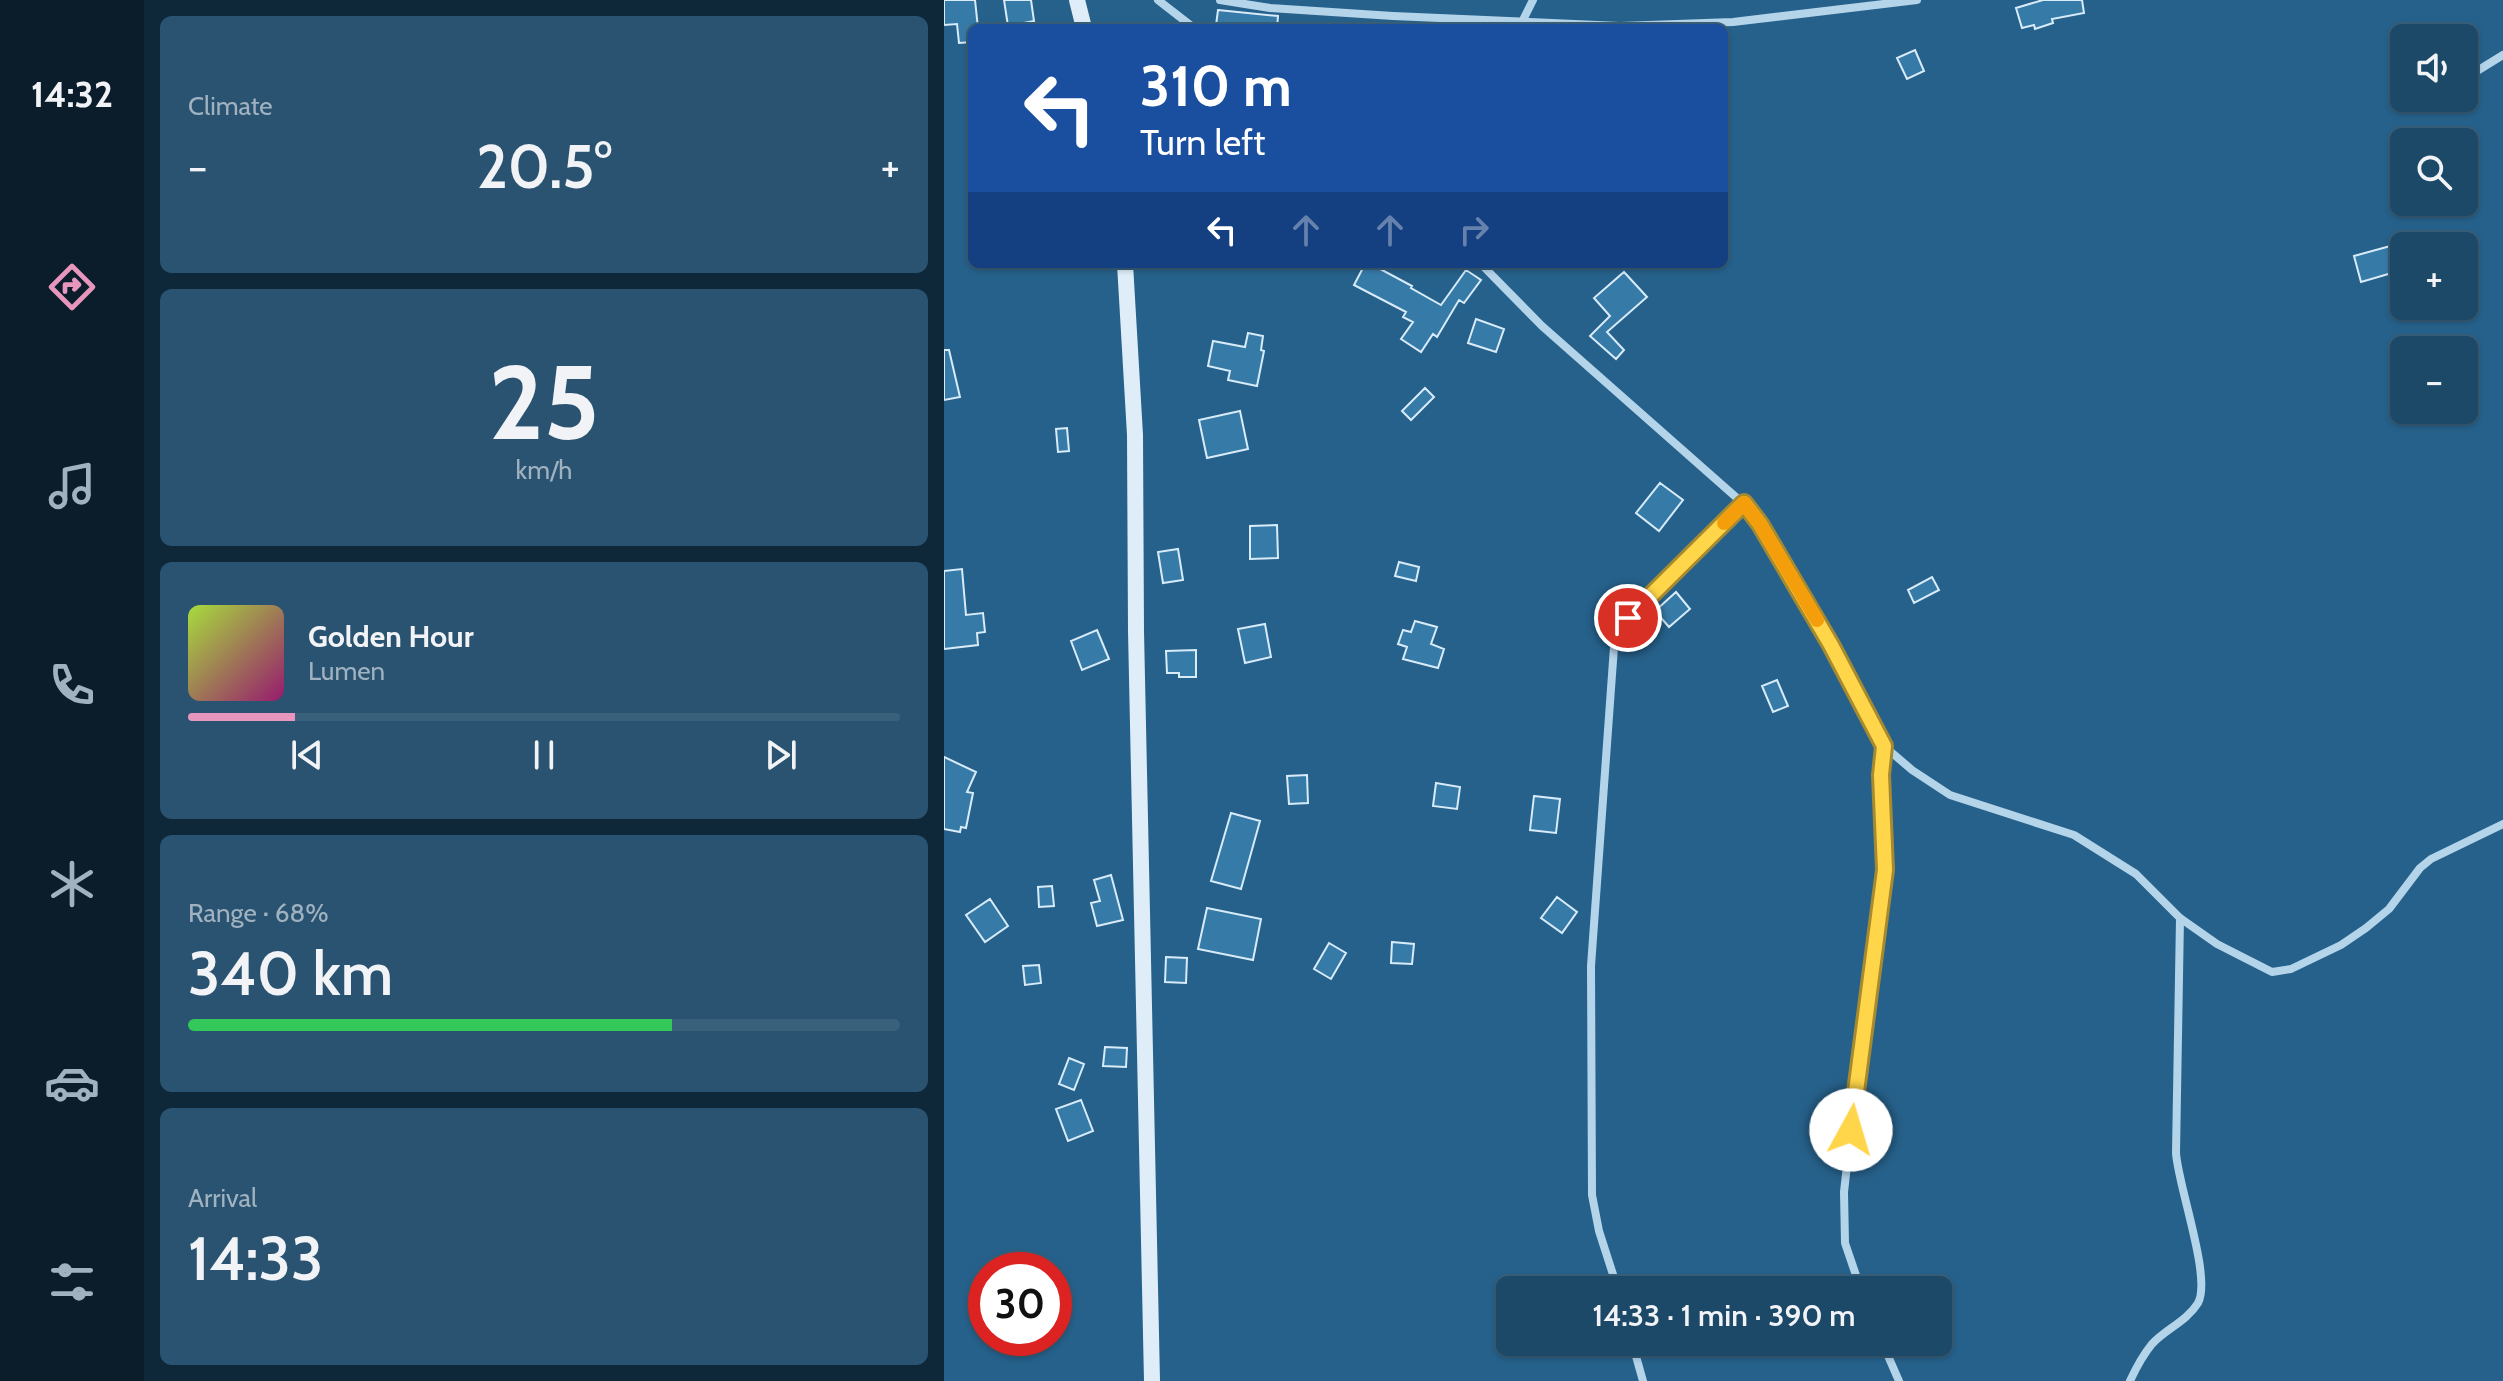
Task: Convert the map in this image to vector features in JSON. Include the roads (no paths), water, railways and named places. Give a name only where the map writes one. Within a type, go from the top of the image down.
[{"type":"street","points":[[1077,0],[1083,24]]},
{"type":"street","points":[[1158,0],[1189,24]]},
{"type":"street","points":[[1220,0],[1270,8],[1507,24]]},
{"type":"street","points":[[1521,24],[1533,0]]},
{"type":"street","points":[[1676,24],[1733,22],[1917,0]]},
{"type":"street","points":[[2478,70],[2503,55]]},
{"type":"street","points":[[1125,268],[1135,435],[1136,631],[1152,1381]]},
{"type":"street","points":[[1485,268],[1542,326],[1744,503],[1760,524],[1831,645],[1884,746],[1912,770],[1950,795],[2074,835],[2136,874],[2180,918],[2217,944],[2272,972],[2281,972],[2341,945],[2389,909],[2420,868],[2431,859],[2503,824]]},
{"type":"street","points":[[1613,1276],[1599,1231],[1592,1195],[1591,966],[1614,647],[1616,636],[1628,618],[1744,503]]},
{"type":"street","points":[[1856,1276],[1845,1243],[1844,1192],[1865,1006],[1885,870],[1881,775],[1884,746]]},
{"type":"street","points":[[2130,1381],[2153,1343],[2190,1313],[2202,1291],[2198,1256],[2177,1175],[2180,918]]},
{"type":"street","points":[[1636,1356],[1643,1381]]},
{"type":"street","points":[[1888,1356],[1899,1381]]}]
